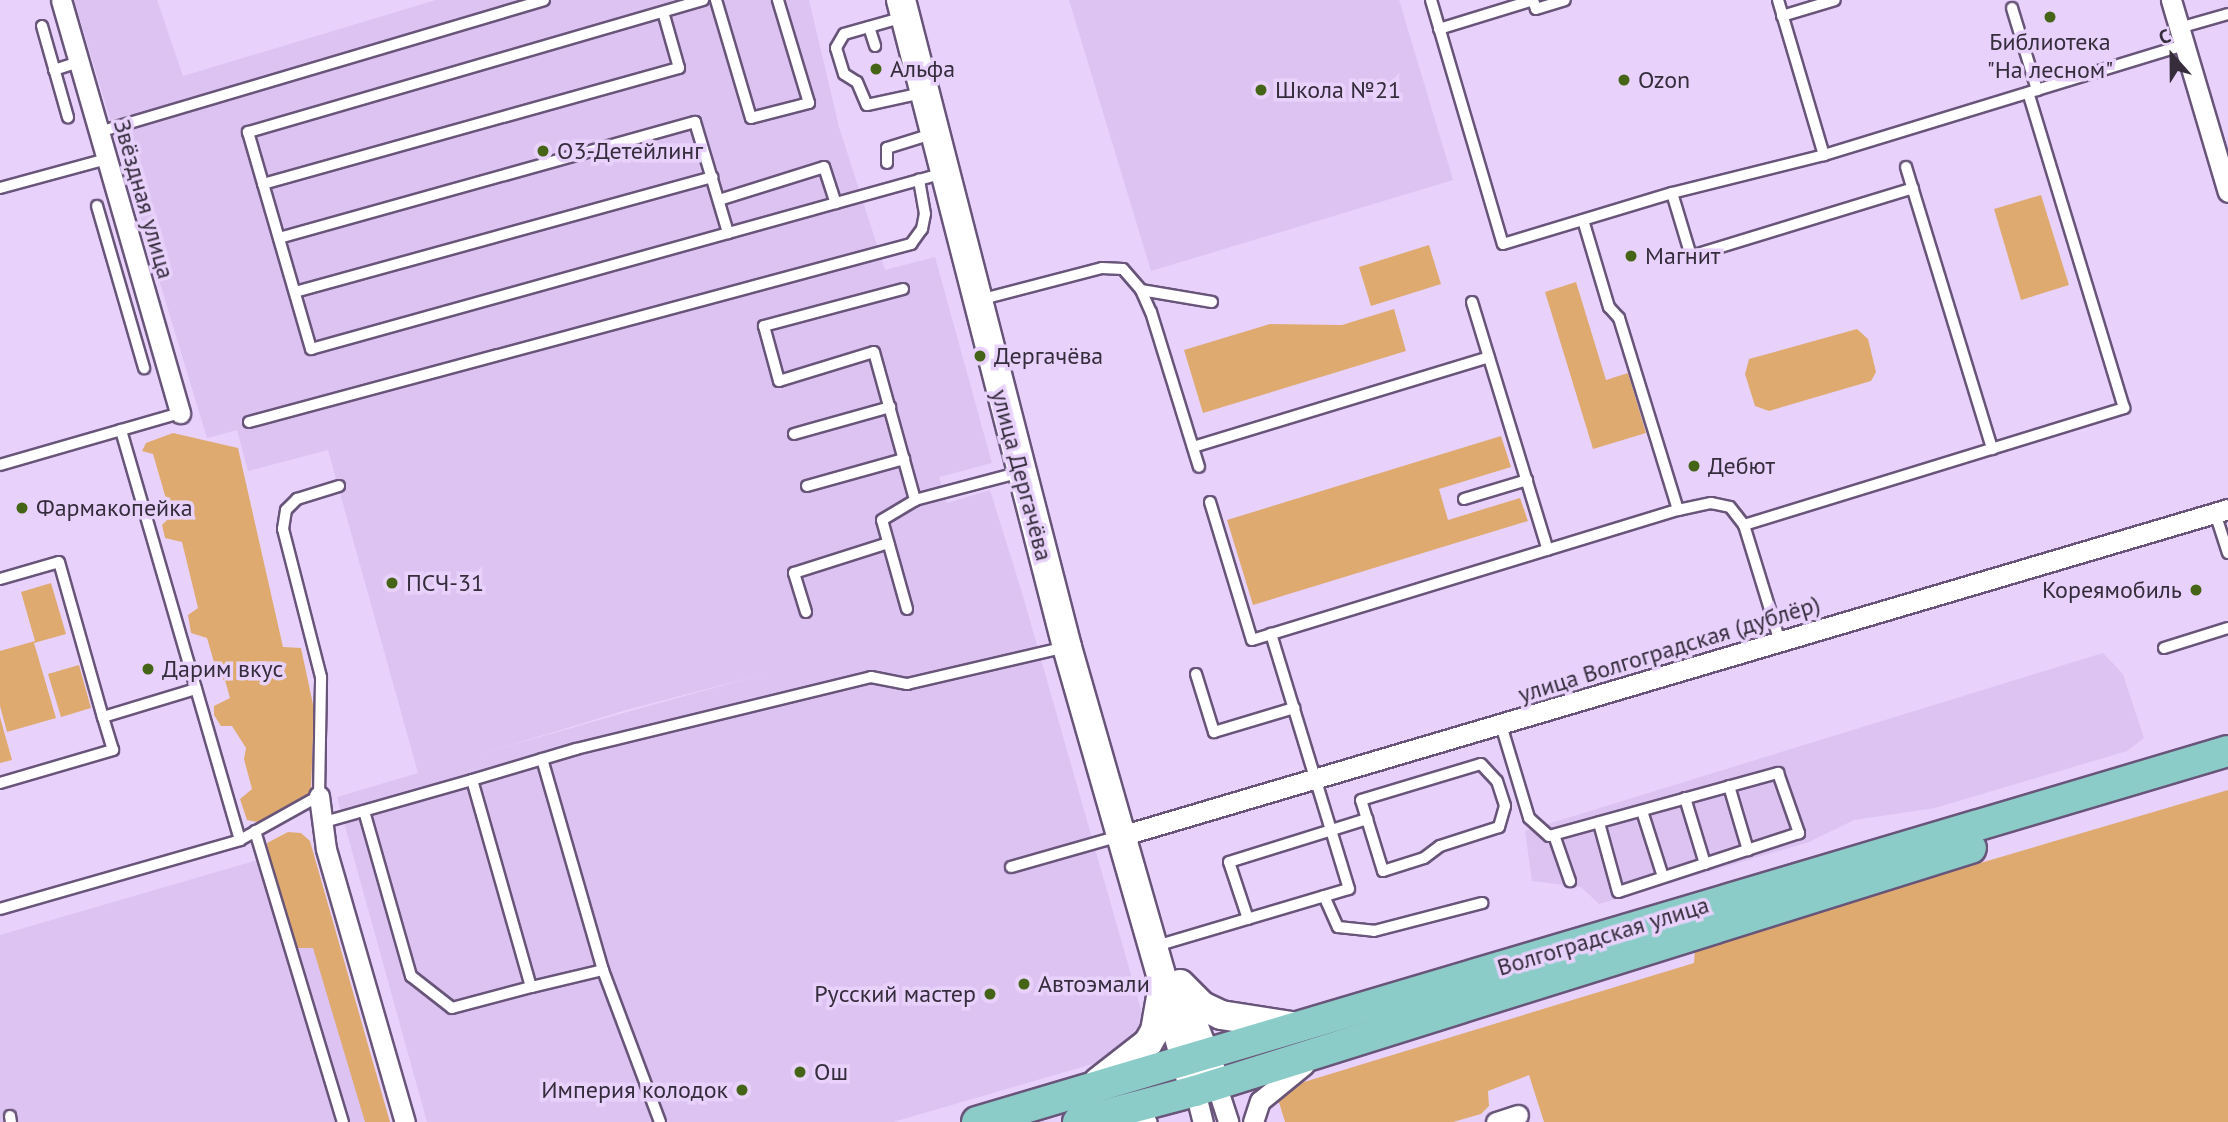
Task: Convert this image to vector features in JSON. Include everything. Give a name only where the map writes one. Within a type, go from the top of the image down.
[{"type":"main road","name":"Волгоградская улица","points":[[1082,1111],[1195,1059],[2228,751]]},
{"type":"main road","name":"Волгоградская улица","points":[[977,1122],[1082,1111],[1205,1087],[2228,769]]},
{"type":"street","name":"Звёздная улица","points":[[61,0],[180,413]]},
{"type":"street","points":[[2171,0],[2228,192]]},
{"type":"street","name":"улица Дергачёва","points":[[903,9],[933,134],[932,176],[978,301],[1067,647],[1156,946],[1205,1087],[1228,1122]]},
{"type":"street","name":"улица Волгоградская (дублёр)","points":[[1124,835],[2222,511]]},
{"type":"street","points":[[319,796],[321,823],[405,1122]]},
{"type":"street","points":[[1082,1111],[1148,1043],[1156,1031],[1169,983],[1202,1006],[1221,1015],[1298,1027]]},
{"type":"street","points":[[1253,1122],[1260,1101],[1277,1083],[1332,1047]]},
{"type":"street","name":"улица Дергачёва","points":[[1203,1122],[1205,1087]]},
{"type":"street","points":[[1082,1111],[1147,1122]]},
{"type":"street","points":[[1496,1122],[1518,1115]]},
{"type":"lane","points":[[99,132],[544,0]]},
{"type":"lane","points":[[248,422],[911,244],[922,229],[932,176],[311,349],[248,132],[703,0]]},
{"type":"lane","points":[[716,0],[751,118],[809,103],[778,0]]},
{"type":"lane","points":[[1431,0],[1503,244],[1672,193],[1824,155],[2032,91],[2182,36],[2228,14]]},
{"type":"lane","points":[[1439,29],[1533,0],[1536,9],[1565,0]]},
{"type":"lane","points":[[1778,0],[1824,155]]},
{"type":"lane","points":[[1782,16],[1835,0]]},
{"type":"lane","points":[[1744,525],[2124,408],[2032,91],[2012,8]]},
{"type":"lane","points":[[903,9],[869,27],[839,37],[835,48],[842,71],[857,82],[864,104],[922,93]]},
{"type":"lane","points":[[263,184],[679,68],[663,12]]},
{"type":"lane","points":[[42,26],[68,117]]},
{"type":"lane","points":[[869,27],[875,46]]},
{"type":"lane","points":[[54,70],[79,62]]},
{"type":"lane","points":[[279,238],[695,122],[729,233]]},
{"type":"lane","points":[[887,163],[887,148],[933,134]]},
{"type":"lane","points":[[0,188],[107,159]]},
{"type":"lane","points":[[719,200],[824,167],[836,203]]},
{"type":"lane","points":[[1906,167],[1992,449]]},
{"type":"lane","points":[[295,292],[712,177]]},
{"type":"lane","points":[[1672,193],[1691,256],[1913,188]]},
{"type":"lane","points":[[97,206],[144,368]]},
{"type":"lane","points":[[1583,220],[1609,307],[1619,318],[1678,510]]},
{"type":"lane","points":[[978,301],[1114,266],[1123,269],[1141,290],[1199,467]]},
{"type":"lane","points":[[120,284],[142,278]]},
{"type":"lane","points":[[903,289],[764,326],[779,381],[874,352],[915,500]]},
{"type":"lane","points":[[1141,290],[1212,302]]},
{"type":"lane","points":[[1472,302],[1548,550]]},
{"type":"lane","points":[[1193,447],[1489,357]]},
{"type":"lane","points":[[794,434],[890,407]]},
{"type":"lane","points":[[0,465],[180,413]]},
{"type":"lane","points":[[121,430],[240,840]]},
{"type":"lane","points":[[807,486],[904,459]]},
{"type":"lane","points":[[907,609],[882,520],[915,500],[1022,472]]},
{"type":"lane","points":[[1464,499],[1527,480]]},
{"type":"lane","points":[[0,909],[240,840],[319,796],[321,677],[283,529],[285,510],[296,499],[339,486]]},
{"type":"lane","points":[[1210,502],[1252,640],[1678,510],[1711,503],[1730,508],[1744,525],[1780,642]]},
{"type":"lane","points":[[2222,511],[2228,553]]},
{"type":"lane","points":[[806,612],[794,573],[888,543]]},
{"type":"lane","points":[[0,579],[59,562],[113,750],[0,783]]},
{"type":"lane","points":[[2164,648],[2228,628]]},
{"type":"lane","points":[[1156,946],[1349,889],[1271,634]]},
{"type":"lane","points":[[321,823],[542,759],[871,677],[907,684],[1067,647]]},
{"type":"lane","points":[[1196,674],[1214,732],[1294,708]]},
{"type":"lane","points":[[103,717],[196,690]]},
{"type":"lane","points":[[1501,725],[1529,818],[1549,836],[1777,773],[1799,833],[1618,891],[1599,823]]},
{"type":"lane","points":[[542,759],[603,970],[660,1122]]},
{"type":"lane","points":[[1481,764],[1497,781],[1505,806],[1499,827],[1440,846],[1424,858],[1383,871],[1367,819],[1361,800],[1481,764]]},
{"type":"lane","points":[[472,780],[531,987]]},
{"type":"lane","points":[[1729,786],[1748,850]]},
{"type":"lane","points":[[1685,798],[1705,864]]},
{"type":"lane","points":[[364,811],[411,976],[452,1008],[603,970]]},
{"type":"lane","points":[[1642,811],[1663,877]]},
{"type":"lane","points":[[1248,919],[1229,862],[1367,819]]},
{"type":"lane","points":[[255,831],[343,1122]]},
{"type":"lane","points":[[1011,867],[1124,835]]},
{"type":"lane","points":[[1554,835],[1570,881]]},
{"type":"lane","points":[[1324,896],[1338,927],[1374,931],[1482,903]]},
{"type":"shaded area","points":[[74,0],[157,0],[183,76],[436,0],[809,0],[839,127],[885,270],[935,257],[992,463],[939,477],[947,503],[990,490],[1023,596],[1145,1024],[1113,1058],[893,1122],[427,1122],[337,797],[418,773],[328,450],[248,471],[237,430],[207,438]],"holes":[[[768,673],[478,755],[626,710]]]},
{"type":"shaded area","name":"Школа №21","points":[[1069,0],[1399,0],[1453,180],[1151,271]]},
{"type":"shaded area","points":[[2041,195],[2069,285],[2021,300],[1994,209]]},
{"type":"shaded area","points":[[1429,245],[1441,284],[1371,306],[1359,267]]},
{"type":"shaded area","points":[[1576,282],[1606,380],[1628,373],[1646,433],[1593,449],[1545,292]]},
{"type":"shaded area","points":[[1394,309],[1406,351],[1203,413],[1184,350],[1270,324],[1342,325]]},
{"type":"shaded area","points":[[1857,329],[1868,339],[1876,372],[1871,381],[1769,411],[1755,406],[1745,374],[1749,359]]},
{"type":"shaded area","points":[[173,433],[238,448],[283,647],[301,648],[314,709],[311,789],[305,799],[258,822],[247,820],[240,799],[252,789],[244,759],[246,748],[232,726],[221,726],[214,715],[214,706],[230,698],[225,680],[208,678],[205,673],[216,669],[207,638],[191,633],[188,615],[198,608],[182,542],[165,538],[162,525],[171,516],[153,454],[142,451],[146,443]]},
{"type":"shaded area","points":[[1501,436],[1511,467],[1439,489],[1448,520],[1520,498],[1528,521],[1253,605],[1227,520]]},
{"type":"shaded area","points":[[51,583],[66,634],[34,643],[56,718],[7,732],[0,706],[0,651],[35,641],[21,592]]},
{"type":"shaded area","points":[[2103,653],[2123,674],[2144,738],[2127,751],[1935,808],[1854,820],[1809,842],[1599,904],[1581,887],[1532,881],[1525,831]]},
{"type":"shaded area","points":[[79,665],[91,708],[61,717],[48,674]]},
{"type":"shaded area","points":[[0,717],[12,760],[0,763]]},
{"type":"shaded area","points":[[2228,790],[2228,1122],[1544,1122],[1529,1075],[1488,1091],[1489,1106],[1481,1114],[1453,1122],[1285,1122],[1278,1099],[1304,1082],[1694,963],[1695,947]]},
{"type":"shaded area","points":[[288,832],[301,833],[310,841],[390,1122],[365,1122],[313,948],[297,948],[267,843]]},
{"type":"shaded area","points":[[309,845],[389,1122],[0,1122],[0,935]]},
{"type":"place","name":"Библиотека \"На лесном\"","points":[[2050,17]]},
{"type":"place","name":"Альфа","points":[[876,69]]},
{"type":"place","name":"Ozon","points":[[1624,80]]},
{"type":"place","name":"Школа №21","points":[[1261,90]]},
{"type":"place","name":"О3-Детейлинг","points":[[543,151]]},
{"type":"place","name":"Магнит","points":[[1631,256]]},
{"type":"place","name":"Дергачёва","points":[[980,356]]},
{"type":"place","name":"Дебют","points":[[1694,466]]},
{"type":"place","name":"Фармакопейка","points":[[22,508]]},
{"type":"place","name":"ПСЧ-31","points":[[392,583]]},
{"type":"place","name":"Кореямобиль","points":[[2196,590]]},
{"type":"place","name":"Дарим вкус","points":[[148,669]]},
{"type":"place","name":"Автоэмали","points":[[1024,984]]},
{"type":"place","name":"Русский мастер","points":[[990,994]]},
{"type":"place","name":"Ош","points":[[800,1072]]},
{"type":"place","name":"Империя колодок","points":[[742,1090]]}]
